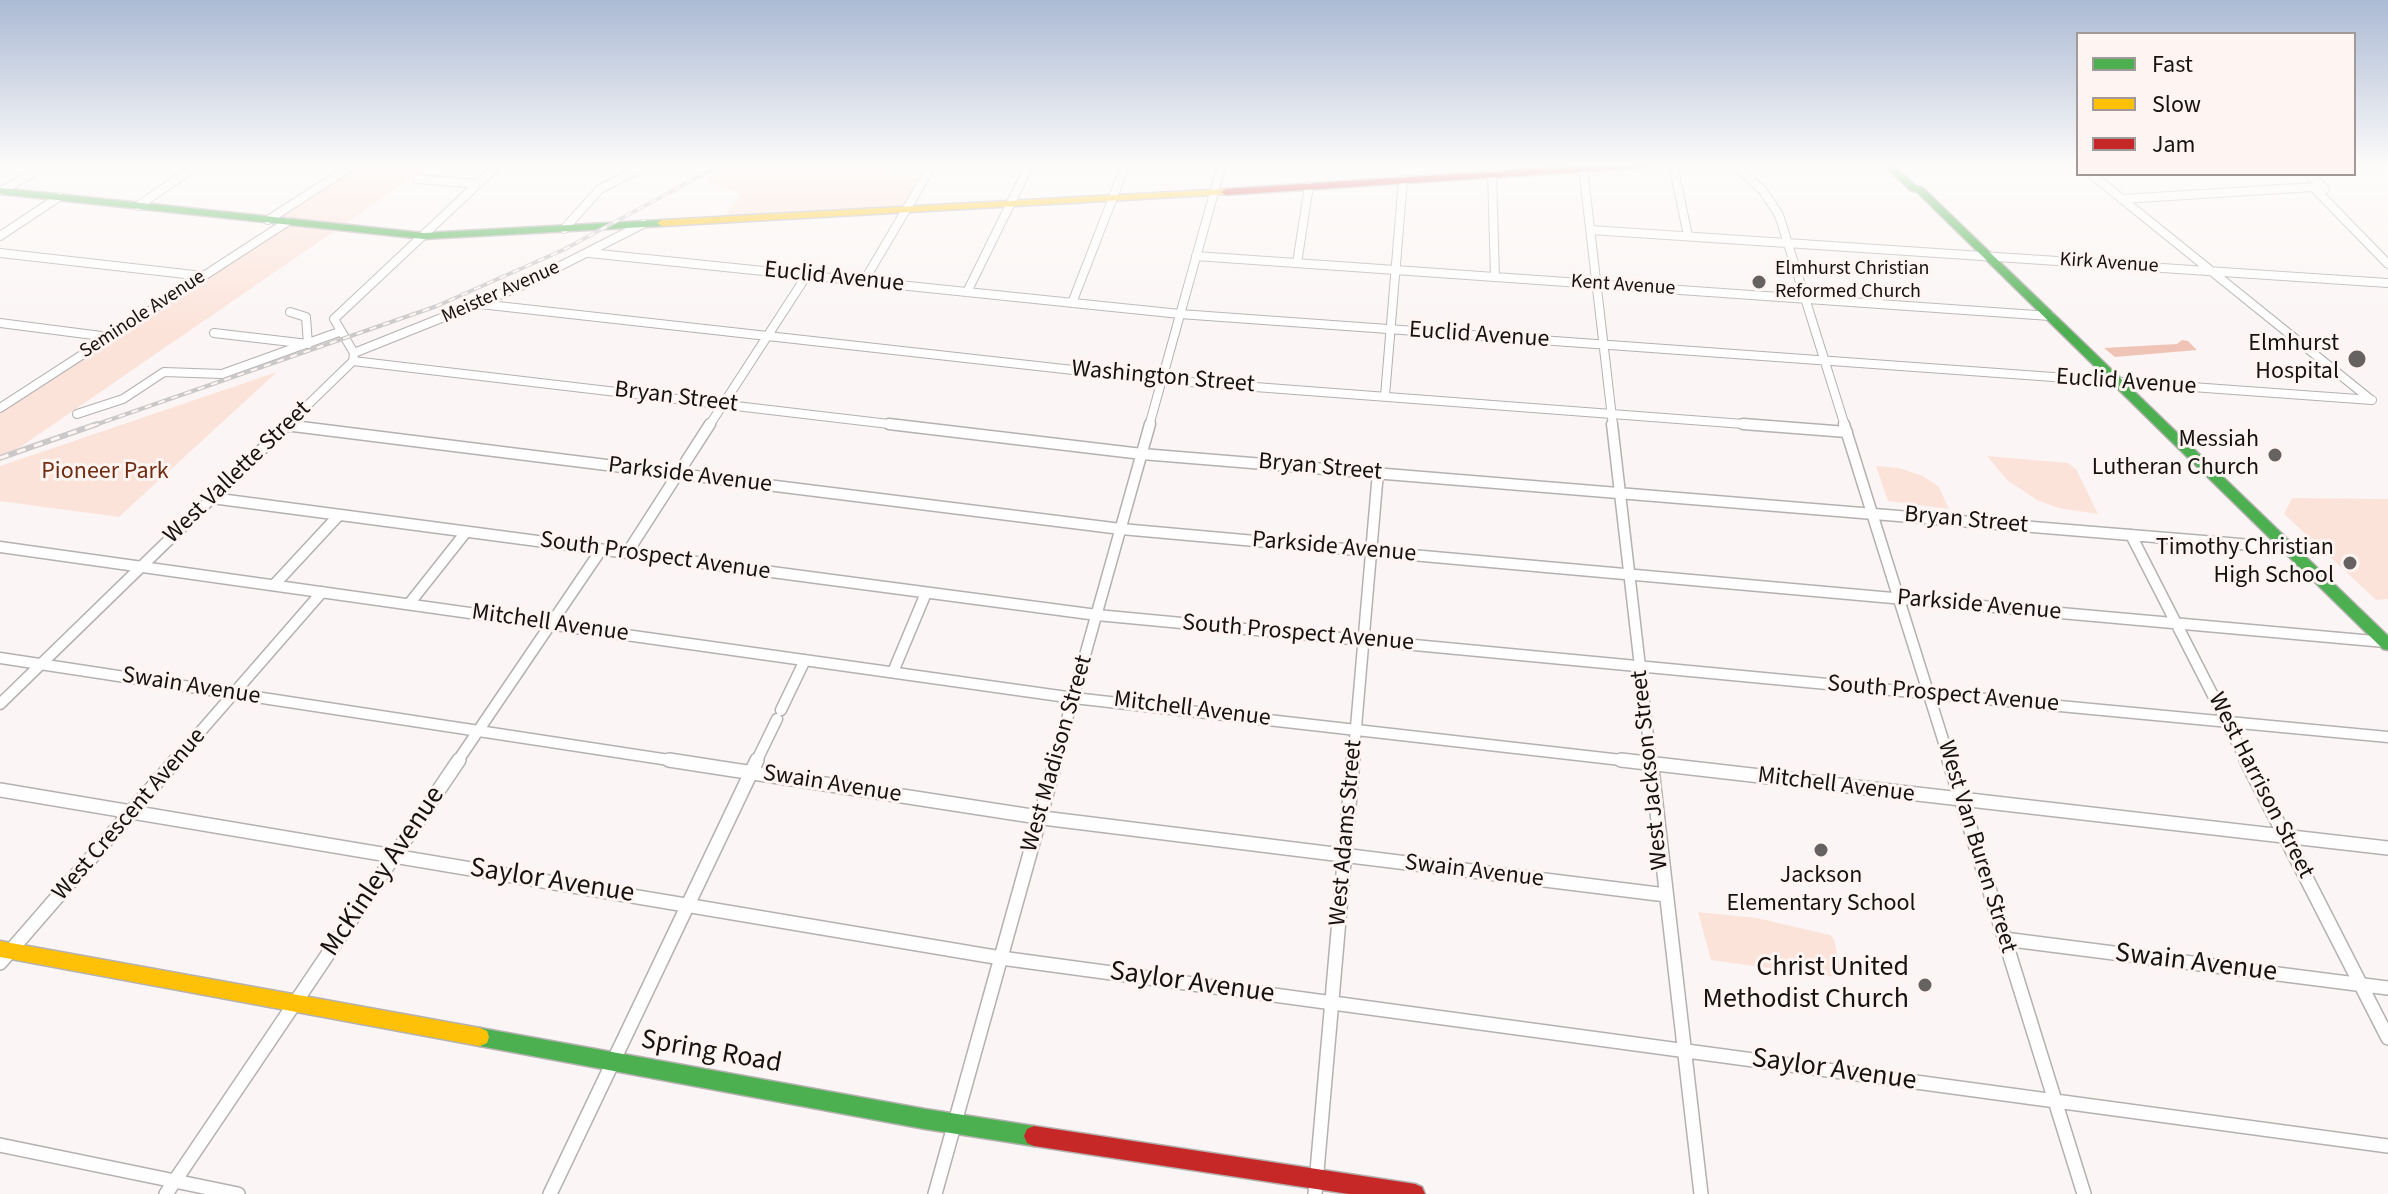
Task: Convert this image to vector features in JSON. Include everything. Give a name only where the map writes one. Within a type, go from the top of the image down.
[{"type":"main road","points":[[268,220],[424,236],[723,220]]},
{"type":"main road","points":[[1951,220],[2386,643]]},
{"type":"main road","name":"Spring Road","points":[[5,950],[955,1123],[1415,1194]]},
{"type":"street","points":[[0,236],[25,220]]},
{"type":"street","points":[[353,357],[334,319],[441,220]]},
{"type":"street","points":[[564,229],[572,220]]},
{"type":"street","points":[[864,281],[900,220]]},
{"type":"street","points":[[967,292],[1002,220]]},
{"type":"street","points":[[1072,303],[1105,220]]},
{"type":"street","name":"West Madison Street","points":[[935,1194],[1206,220]]},
{"type":"street","points":[[1297,263],[1304,220]]},
{"type":"street","points":[[1385,396],[1399,220]]},
{"type":"street","points":[[1493,220],[1495,277]]},
{"type":"street","name":"West Jackson Street","points":[[1589,220],[1701,1194]]},
{"type":"street","points":[[1685,220],[1688,236]]},
{"type":"street","name":"West Van Buren Street","points":[[1779,220],[2084,1194]]},
{"type":"street","points":[[2148,220],[2211,271]]},
{"type":"street","points":[[2345,220],[2388,264]]},
{"type":"street","points":[[2353,220],[2388,256]]},
{"type":"street","name":"Seminole Avenue","points":[[0,408],[287,222]]},
{"type":"street","name":"Meister Avenue","points":[[353,357],[480,304],[643,224]]},
{"type":"street","name":"Kirk Avenue","points":[[1591,230],[2388,283]]},
{"type":"street","points":[[0,253],[203,276]]},
{"type":"street","name":"Euclid Avenue","points":[[589,253],[1180,314],[2372,400],[2211,271]]},
{"type":"street","name":"Kent Avenue","points":[[1196,256],[2050,316]]},
{"type":"street","points":[[627,553],[807,275]]},
{"type":"street","name":"Washington Street","points":[[480,304],[1163,380],[1847,432]]},
{"type":"street","points":[[290,312],[306,317],[308,344]]},
{"type":"street","points":[[0,323],[109,337]]},
{"type":"street","points":[[77,414],[123,399],[164,372],[222,374],[339,332]]},
{"type":"street","points":[[214,333],[308,344]]},
{"type":"street","name":"Bryan Street","points":[[353,357],[1142,454],[2290,548]]},
{"type":"street","name":"West Vallette Street","points":[[0,704],[353,357]]},
{"type":"street","points":[[0,397],[13,399]]},
{"type":"street","name":"Parkside Avenue","points":[[285,425],[1121,529],[2386,643]]},
{"type":"street","name":"West Adams Street","points":[[1315,1194],[1378,472]]},
{"type":"street","name":"South Prospect Avenue","points":[[212,498],[1097,615],[2388,737]]},
{"type":"street","points":[[274,585],[339,515]]},
{"type":"street","points":[[409,604],[466,532]]},
{"type":"street","name":"West Harrison Street","points":[[2131,535],[2388,1038]]},
{"type":"street","name":"Mitchell Avenue","points":[[0,547],[1074,698],[2388,848]]},
{"type":"street","name":"McKinley Avenue","points":[[171,1188],[601,550]]},
{"type":"street","name":"West Crescent Avenue","points":[[0,963],[5,950],[133,812],[322,592]]},
{"type":"street","points":[[893,672],[926,593]]},
{"type":"street","name":"Swain Avenue","points":[[0,658],[1041,817],[1666,895]]},
{"type":"street","points":[[550,1194],[805,660]]},
{"type":"street","name":"Saylor Avenue","points":[[0,790],[1001,958],[2388,1146]]},
{"type":"street","name":"Swain Avenue","points":[[2004,939],[2388,988]]},
{"type":"street","points":[[0,1145],[171,1188],[238,1194]]},
{"type":"green space","points":[[289,220],[351,220],[0,461],[0,409],[292,220]]},
{"type":"green space","name":"Pioneer Park","points":[[277,372],[119,517],[0,501],[0,466]]},
{"type":"green space","points":[[1987,456],[2068,463],[2076,469],[2098,514],[2058,508],[2037,500],[2007,480]]},
{"type":"green space","points":[[1876,466],[1899,468],[1923,476],[1939,487],[1949,509],[1888,501]]},
{"type":"green space","points":[[2292,498],[2388,499],[2388,599],[2376,600],[2284,514]]},
{"type":"green space","points":[[1698,912],[1757,918],[1830,935],[1834,939],[1842,978],[1711,960]]},
{"type":"shaded area","points":[[2182,340],[2188,341],[2197,350],[2115,357],[2104,348],[2177,344]]},
{"type":"railway","points":[[92,426],[437,306],[563,250],[619,220]]},
{"type":"railway","points":[[0,458],[97,424]]},
{"type":"traffic: fast","points":[[271,220],[424,236],[662,223]]},
{"type":"traffic: fast","points":[[1951,220],[2388,645]]},
{"type":"traffic: fast","points":[[480,1037],[925,1119],[1034,1136]]},
{"type":"traffic: slow","points":[[662,223],[722,220]]},
{"type":"traffic: slow","points":[[0,949],[480,1037]]},
{"type":"traffic: jam","points":[[1034,1136],[1415,1194]]},
{"type":"place","name":"Elmhurst Christian Reformed Church","points":[[1759,282]]},
{"type":"place","name":"Elmhurst Hospital","points":[[2357,359]]},
{"type":"place","name":"Messiah Lutheran Church","points":[[2275,455]]},
{"type":"place","name":"Timothy Christian High School","points":[[2350,563]]},
{"type":"place","name":"Jackson Elementary School","points":[[1821,850]]},
{"type":"place","name":"Christ United Methodist Church","points":[[1925,985]]}]
